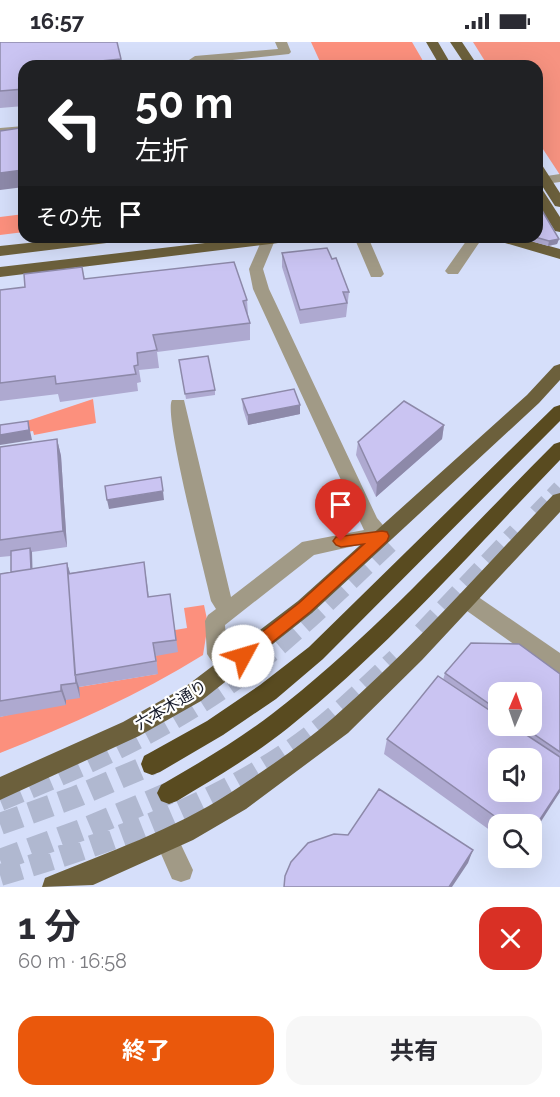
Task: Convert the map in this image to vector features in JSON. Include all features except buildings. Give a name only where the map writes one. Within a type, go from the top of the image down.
[{"type":"highway","points":[[152,764],[215,729],[268,692],[316,654],[560,411]]},
{"type":"highway","points":[[169,793],[217,766],[256,740],[342,669],[386,629],[560,449]]},
{"type":"main road","points":[[432,42],[442,60]]},
{"type":"main road","points":[[456,42],[468,60]]},
{"type":"main road","points":[[543,183],[560,202]]},
{"type":"main road","points":[[543,187],[560,228]]},
{"type":"main road","points":[[0,251],[70,243]]},
{"type":"main road","points":[[0,272],[243,243]]},
{"type":"main road","points":[[521,243],[560,254]]},
{"type":"main road","name":"六本木通り","points":[[0,789],[131,729],[193,694],[228,668],[305,607],[533,399],[560,370]]},
{"type":"main road","points":[[54,887],[93,873],[185,832],[238,801],[340,726],[415,654],[560,501]]},
{"type":"street","points":[[195,60],[253,54],[283,47]]},
{"type":"street","points":[[0,132],[18,130]]},
{"type":"street","points":[[543,180],[560,178]]},
{"type":"street","points":[[267,243],[256,269],[261,289],[370,523],[382,536]]},
{"type":"street","points":[[363,243],[376,274]]},
{"type":"street","points":[[453,271],[472,243]]},
{"type":"street","points":[[178,404],[182,433],[221,601],[230,610]]},
{"type":"street","points":[[228,668],[217,654],[215,621],[309,548],[354,538],[382,536]]},
{"type":"street","points":[[467,600],[560,665]]},
{"type":"street","points":[[167,840],[181,870]]},
{"type":"shaded area","points":[[311,42],[412,42],[422,60],[319,60]]},
{"type":"shaded area","points":[[473,42],[560,42],[560,175],[543,149],[543,60],[484,60]]},
{"type":"shaded area","points":[[18,215],[18,233],[0,235],[0,217]]},
{"type":"shaded area","points":[[93,399],[96,423],[34,435],[33,431],[0,436],[0,430]]},
{"type":"shaded area","points":[[204,605],[208,624],[203,655],[179,670],[104,708],[0,753],[0,717],[66,700],[79,687],[157,674],[156,656],[175,630],[187,628],[184,608]]},
{"type":"tunnel","points":[[536,513],[560,488]]},
{"type":"tunnel","points":[[423,633],[518,533]]},
{"type":"tunnel","points":[[0,800],[146,734],[201,702],[250,668],[292,633],[392,539]]},
{"type":"tunnel","points":[[0,875],[152,824],[189,808],[259,771],[321,728],[397,659]]},
{"type":"tunnel","points":[[0,824],[75,797],[152,764]]},
{"type":"tunnel","points":[[0,860],[84,829],[169,793]]},
{"type":"route","points":[[243,656],[305,607],[382,536],[341,541]]}]
